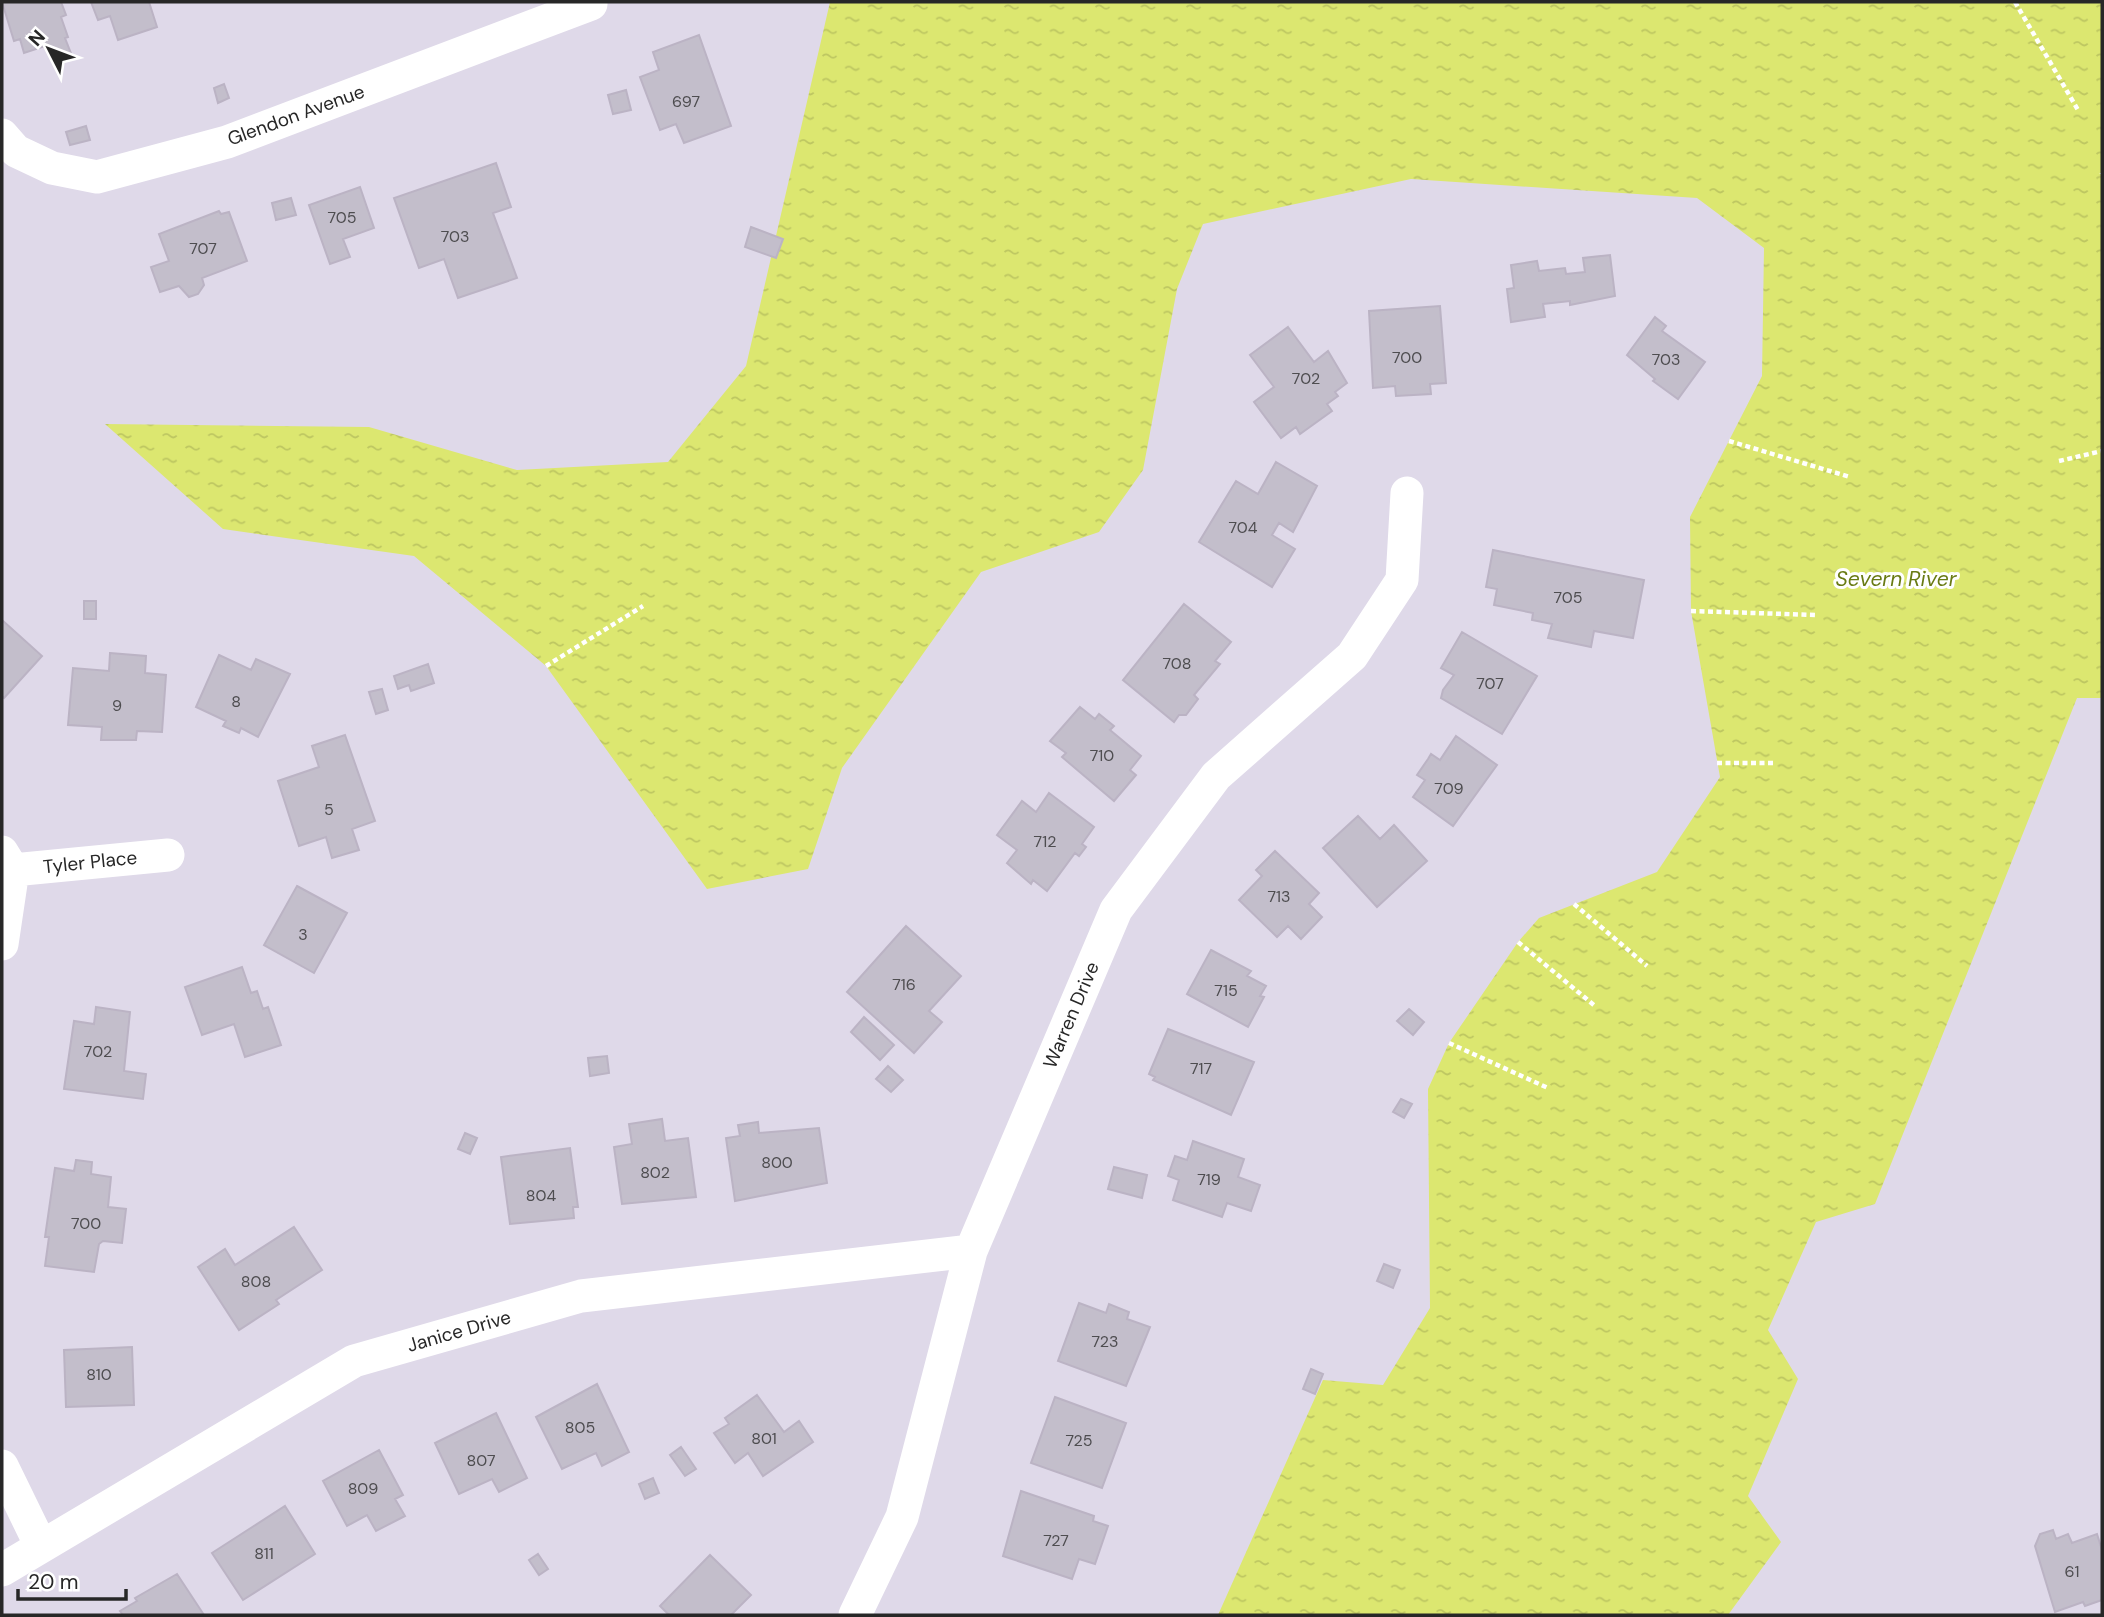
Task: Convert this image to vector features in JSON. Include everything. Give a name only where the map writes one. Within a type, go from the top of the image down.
[{"type":"street","name":"Glendon Avenue","points":[[2,135],[16,151],[52,168],[97,177],[227,142],[591,4]]},
{"type":"street","name":"Warren Drive","points":[[855,1615],[902,1517],[971,1251],[1116,910],[1216,776],[1352,656],[1402,580],[1407,493]]},
{"type":"street","name":"Tyler Place","points":[[7,861],[168,855]]},
{"type":"street","points":[[2,944],[7,861]]},
{"type":"street","name":"Janice Drive","points":[[2,1570],[40,1544],[354,1361],[581,1296],[971,1251]]},
{"type":"street","points":[[2,1466],[40,1544]]},
{"type":"path","points":[[2015,2],[2078,110]]},
{"type":"path","points":[[1729,441],[1850,477]]},
{"type":"path","points":[[2059,461],[2102,451]]},
{"type":"path","points":[[546,666],[643,606]]},
{"type":"path","points":[[1691,611],[1817,615]]},
{"type":"path","points":[[1717,763],[1776,763]]},
{"type":"path","points":[[1574,904],[1647,966]]},
{"type":"path","points":[[1518,942],[1595,1006]]},
{"type":"path","points":[[1448,1043],[1548,1088]]},
{"type":"water","name":"Severn River","points":[[830,2],[2102,2],[2102,698],[2077,698],[1875,1204],[1816,1222],[1768,1330],[1798,1379],[1748,1496],[1781,1542],[1728,1615],[1218,1615],[1323,1380],[1383,1385],[1430,1308],[1428,1089],[1449,1043],[1518,942],[1539,918],[1657,872],[1720,777],[1691,611],[1690,517],[1762,376],[1764,248],[1697,198],[1411,179],[1203,224],[1177,289],[1143,470],[1099,532],[981,572],[842,768],[808,869],[707,889],[546,666],[414,556],[223,529],[105,424],[369,427],[517,470],[668,462],[746,366]]},
{"type":"building","points":[[2,2],[61,2],[66,15],[61,17],[68,37],[65,38],[72,56],[54,62],[48,45],[24,53],[20,39],[14,41]]},
{"type":"building","points":[[91,2],[149,2],[157,27],[118,40],[110,16],[98,20]]},
{"type":"building","points":[[699,35],[731,126],[684,143],[676,124],[660,130],[640,77],[659,70],[653,52]]},
{"type":"building","points":[[224,84],[229,98],[218,103],[214,88]]},
{"type":"building","points":[[626,90],[631,110],[613,114],[608,95]]},
{"type":"building","points":[[86,126],[90,140],[70,145],[66,132]]},
{"type":"building","points":[[496,163],[511,207],[493,213],[517,278],[458,298],[444,259],[419,268],[394,198]]},
{"type":"building","points":[[360,187],[374,228],[343,239],[350,257],[330,264],[309,205]]},
{"type":"building","points":[[291,198],[296,215],[276,220],[272,203]]},
{"type":"building","points":[[219,211],[221,214],[229,212],[247,261],[202,278],[204,285],[198,294],[189,297],[179,286],[160,292],[151,267],[169,261],[159,234]]},
{"type":"building","points":[[751,227],[783,239],[776,258],[745,247]]},
{"type":"building","points":[[1610,255],[1615,296],[1570,305],[1570,301],[1543,304],[1545,317],[1511,322],[1507,289],[1514,288],[1511,265],[1537,261],[1539,271],[1565,268],[1566,274],[1585,272],[1583,258]]},
{"type":"building","points":[[1440,306],[1446,383],[1430,384],[1431,394],[1396,396],[1395,386],[1373,388],[1369,311]]},
{"type":"building","points":[[1655,317],[1666,326],[1662,331],[1705,362],[1678,399],[1653,381],[1655,379],[1627,355]]},
{"type":"building","points":[[1288,327],[1314,362],[1328,351],[1347,383],[1335,392],[1338,396],[1327,404],[1332,411],[1300,434],[1296,427],[1281,438],[1254,402],[1274,387],[1250,355]]},
{"type":"building","points":[[1276,462],[1317,486],[1293,532],[1279,523],[1272,535],[1295,549],[1272,587],[1199,542],[1236,481],[1258,494]]},
{"type":"building","points":[[1493,550],[1644,580],[1633,638],[1594,631],[1591,647],[1548,638],[1552,624],[1532,620],[1533,613],[1494,605],[1497,589],[1486,587]]},
{"type":"building","points":[[84,601],[96,601],[96,619],[84,619]]},
{"type":"building","points":[[1184,604],[1231,642],[1215,661],[1220,664],[1194,695],[1198,699],[1186,715],[1179,715],[1174,722],[1123,680]]},
{"type":"building","points":[[2,620],[42,656],[4,698],[2,696]]},
{"type":"building","points":[[1462,632],[1537,676],[1502,734],[1441,698],[1443,690],[1454,675],[1441,668]]},
{"type":"building","points":[[110,653],[146,656],[145,673],[166,675],[162,732],[137,731],[136,740],[101,740],[102,727],[68,725],[73,668],[109,671]]},
{"type":"building","points":[[219,655],[251,670],[256,659],[290,674],[258,737],[241,728],[239,733],[223,726],[226,721],[196,707]]},
{"type":"building","points":[[428,664],[434,683],[411,691],[409,685],[398,689],[394,676]]},
{"type":"building","points":[[382,689],[388,710],[376,714],[369,692]]},
{"type":"building","points":[[1080,707],[1095,719],[1099,714],[1114,726],[1110,730],[1141,756],[1130,770],[1136,775],[1114,801],[1062,757],[1066,753],[1050,741]]},
{"type":"building","points":[[345,735],[375,821],[352,829],[359,850],[332,858],[326,837],[299,846],[278,781],[319,767],[312,746]]},
{"type":"building","points":[[1456,736],[1497,765],[1453,826],[1413,797],[1425,780],[1417,775],[1431,754],[1440,760]]},
{"type":"building","points":[[1049,793],[1094,827],[1082,844],[1086,847],[1079,856],[1075,853],[1047,891],[1033,880],[1031,884],[1007,863],[1017,850],[997,835],[1022,801],[1036,812]]},
{"type":"building","points":[[1358,816],[1380,839],[1394,825],[1427,861],[1377,907],[1323,848]]},
{"type":"building","points":[[1275,851],[1319,893],[1309,904],[1322,917],[1301,939],[1288,926],[1277,937],[1239,900],[1262,876],[1256,870]]},
{"type":"building","points":[[297,886],[347,913],[314,973],[264,945]]},
{"type":"building","points":[[906,926],[961,976],[929,1011],[942,1022],[914,1053],[847,992]]},
{"type":"building","points":[[1211,950],[1251,971],[1247,976],[1266,986],[1260,996],[1264,997],[1248,1027],[1187,994]]},
{"type":"building","points":[[242,967],[251,993],[257,991],[263,1009],[268,1007],[281,1045],[245,1057],[234,1024],[202,1035],[185,987]]},
{"type":"building","points":[[96,1007],[130,1012],[124,1071],[146,1074],[143,1099],[64,1089],[74,1021],[94,1024]]},
{"type":"building","points":[[1409,1009],[1424,1022],[1413,1035],[1397,1021]]},
{"type":"building","points":[[864,1017],[894,1045],[880,1060],[851,1032]]},
{"type":"building","points":[[1168,1029],[1254,1062],[1231,1115],[1153,1080],[1155,1077],[1149,1074]]},
{"type":"building","points":[[607,1056],[609,1073],[590,1076],[588,1058]]},
{"type":"building","points":[[888,1066],[903,1080],[891,1092],[876,1079]]},
{"type":"building","points":[[1401,1099],[1412,1104],[1404,1118],[1393,1112]]},
{"type":"building","points":[[662,1119],[665,1141],[688,1138],[696,1197],[622,1204],[614,1147],[632,1144],[629,1124]]},
{"type":"building","points":[[758,1122],[759,1133],[819,1128],[827,1183],[735,1201],[726,1138],[740,1136],[738,1125]]},
{"type":"building","points":[[465,1133],[477,1138],[470,1154],[458,1149]]},
{"type":"building","points":[[1193,1141],[1244,1159],[1238,1177],[1260,1185],[1251,1211],[1227,1203],[1222,1217],[1173,1200],[1179,1180],[1168,1176],[1175,1156],[1187,1160]]},
{"type":"building","points":[[570,1148],[578,1207],[573,1207],[574,1218],[510,1224],[501,1157]]},
{"type":"building","points":[[76,1160],[92,1162],[91,1174],[111,1177],[108,1207],[126,1209],[122,1243],[103,1241],[99,1244],[94,1272],[45,1266],[49,1237],[45,1237],[55,1168],[74,1171]]},
{"type":"building","points":[[1114,1167],[1147,1175],[1142,1198],[1108,1189]]},
{"type":"building","points":[[294,1227],[322,1270],[276,1300],[279,1304],[239,1330],[198,1267],[225,1249],[235,1265]]},
{"type":"building","points":[[1384,1264],[1400,1270],[1393,1288],[1377,1281]]},
{"type":"building","points":[[1079,1303],[1106,1313],[1109,1304],[1129,1312],[1127,1319],[1150,1327],[1126,1386],[1058,1361]]},
{"type":"building","points":[[132,1347],[134,1405],[66,1407],[64,1350]]},
{"type":"building","points":[[1311,1369],[1323,1374],[1315,1394],[1303,1389]]},
{"type":"building","points":[[597,1384],[629,1452],[602,1466],[596,1453],[562,1469],[536,1417]]},
{"type":"building","points":[[757,1395],[784,1432],[799,1421],[813,1442],[763,1476],[748,1453],[735,1463],[714,1433],[729,1424],[725,1418]]},
{"type":"building","points":[[1055,1397],[1126,1423],[1102,1488],[1031,1463]]},
{"type":"building","points":[[496,1413],[527,1478],[499,1492],[492,1479],[459,1494],[435,1443]]},
{"type":"building","points":[[681,1447],[696,1469],[685,1476],[670,1455]]},
{"type":"building","points":[[379,1450],[403,1495],[395,1499],[405,1516],[376,1531],[367,1515],[347,1526],[323,1481]]},
{"type":"building","points":[[653,1478],[659,1493],[645,1499],[639,1484]]},
{"type":"building","points":[[1021,1491],[1094,1516],[1093,1521],[1108,1526],[1095,1564],[1079,1559],[1072,1579],[1003,1556]]},
{"type":"building","points":[[285,1506],[315,1554],[243,1600],[212,1553]]},
{"type":"building","points":[[2053,1530],[2056,1539],[2068,1534],[2072,1543],[2097,1534],[2102,1550],[2102,1600],[2085,1606],[2083,1602],[2055,1612],[2035,1546],[2040,1534]]},
{"type":"building","points":[[538,1554],[548,1569],[539,1575],[529,1560]]},
{"type":"building","points":[[710,1555],[751,1595],[731,1615],[669,1615],[660,1606]]},
{"type":"building","points":[[177,1574],[204,1615],[123,1615],[120,1611],[137,1601],[135,1598]]}]
